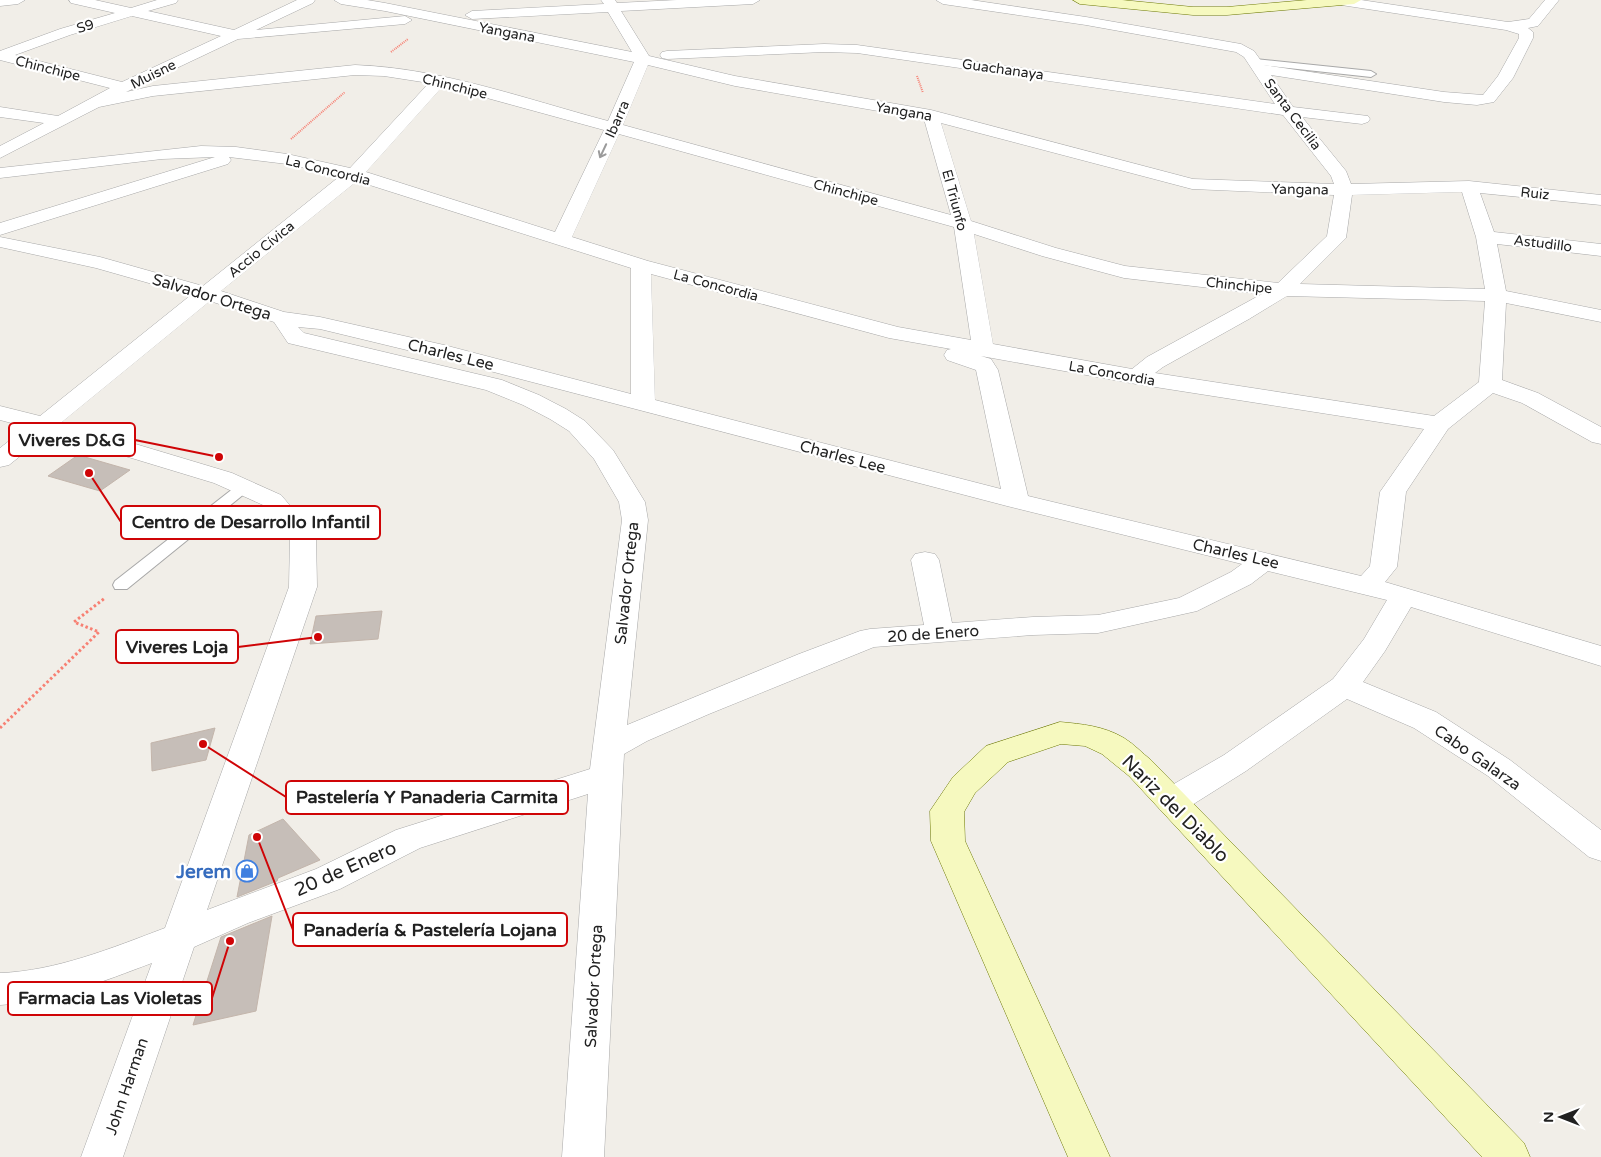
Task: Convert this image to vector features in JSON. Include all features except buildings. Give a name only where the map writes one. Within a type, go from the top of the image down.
[{"type":"street","points":[[0,2],[18,0]]},
{"type":"street","points":[[76,0],[233,34],[246,35],[436,17],[611,4],[753,0]]},
{"type":"street","name":"S9","points":[[0,56],[65,32],[170,0]]},
{"type":"street","name":"Muisne","points":[[0,153],[124,87],[308,0]]},
{"type":"street","name":"Yangana","points":[[341,0],[436,17],[643,59],[735,81],[931,115],[1192,184],[1344,190],[1469,186]]},
{"type":"street","name":"Santa Cecilia","points":[[943,0],[1086,21],[1241,48],[1249,54],[1288,111],[1340,175],[1344,190]]},
{"type":"street","points":[[1080,0],[1193,11],[1218,11],[1348,1],[1508,26],[1526,32],[1526,38],[1505,78],[1488,98],[1477,100],[1444,97],[1257,66]]},
{"type":"street","points":[[1508,26],[1533,23],[1552,0]]},
{"type":"street","points":[[611,4],[643,59]]},
{"type":"street","name":"Guachanaya","points":[[643,59],[665,55],[824,48],[857,49],[1362,120]]},
{"type":"street","name":"Chinchipe","points":[[0,56],[124,87]]},
{"type":"street","name":"Ibarra","points":[[560,240],[613,129],[643,59]]},
{"type":"street","name":"Chinchipe","points":[[96,102],[112,101],[142,92],[368,70],[440,80],[963,224],[1049,252],[1124,272],[1283,290],[1496,295],[1601,316]]},
{"type":"street","name":"Accio Cívica","points":[[0,460],[354,174],[440,80]]},
{"type":"street","points":[[0,112],[62,121]]},
{"type":"street","name":"El Triunfo","points":[[931,115],[963,224],[983,350]]},
{"type":"street","name":"La Concordia","points":[[0,173],[201,151],[236,152],[272,157],[354,174],[641,266],[897,333],[1136,377],[1439,424]]},
{"type":"street","points":[[2,236],[222,160],[236,152]]},
{"type":"street","points":[[1368,585],[1383,567],[1393,492],[1439,424],[1490,384],[1496,295],[1486,236],[1469,186]]},
{"type":"street","name":"Ruiz","points":[[1469,186],[1601,200]]},
{"type":"street","points":[[1136,377],[1155,362],[1242,315],[1283,290],[1336,238],[1344,190]]},
{"type":"street","name":"Salvador Ortega","points":[[2,236],[206,293],[281,318],[296,338],[494,384],[531,400],[577,426],[604,455],[632,502],[635,520],[606,762],[583,1157]]},
{"type":"street","name":"Astudillo","points":[[1486,236],[1601,250]]},
{"type":"street","points":[[641,266],[643,405]]},
{"type":"street","name":"Charles Lee","points":[[281,318],[320,322],[444,352],[1016,501],[1368,585],[1601,656]]},
{"type":"street","points":[[897,333],[906,340],[925,347],[983,364],[987,370],[1016,501]]},
{"type":"street","points":[[1490,384],[1530,398],[1601,437]]},
{"type":"street","name":"John Harman","points":[[0,413],[45,424],[223,478],[272,500],[303,536],[303,587],[177,939],[102,1157]]},
{"type":"street","points":[[925,560],[940,633]]},
{"type":"street","name":"20 de Enero","points":[[0,989],[21,988],[94,968],[177,939],[235,913],[328,880],[408,839],[606,762],[662,722],[809,661],[870,638],[1033,626],[1098,624],[1187,605],[1241,578],[1265,560]]},
{"type":"street","points":[[1172,801],[1236,763],[1344,686],[1375,644],[1404,595]]},
{"type":"street","name":"Cabo Galarza","points":[[1344,686],[1424,720],[1499,768],[1601,848]]},
{"type":"street","name":"Nariz del Diablo","points":[[1089,1157],[948,841],[948,811],[964,784],[997,754],[1060,733],[1090,736],[1113,746],[1140,768],[1509,1157]]},
{"type":"lane","points":[[1257,66],[1370,74]]},
{"type":"lane","points":[[121,585],[244,487]]},
{"type":"path","points":[[272,157],[368,70],[436,17]]},
{"type":"path","points":[[909,55],[931,115]]},
{"type":"path","points":[[0,728],[99,632],[74,622],[121,585]]},
{"type":"place","name":"Viveres D&G","points":[[219,457]]},
{"type":"place","name":"Centro de Desarrollo Infantil","points":[[89,473]]},
{"type":"place","name":"Viveres Loja","points":[[318,637]]},
{"type":"place","name":"Pastelería Y Panaderia Carmita","points":[[203,744]]},
{"type":"place","name":"Panadería & Pastelería Lojana","points":[[257,837]]},
{"type":"place","name":"Jerem","points":[[247,871]]},
{"type":"place","name":"Farmacia Las Violetas","points":[[230,941]]}]
